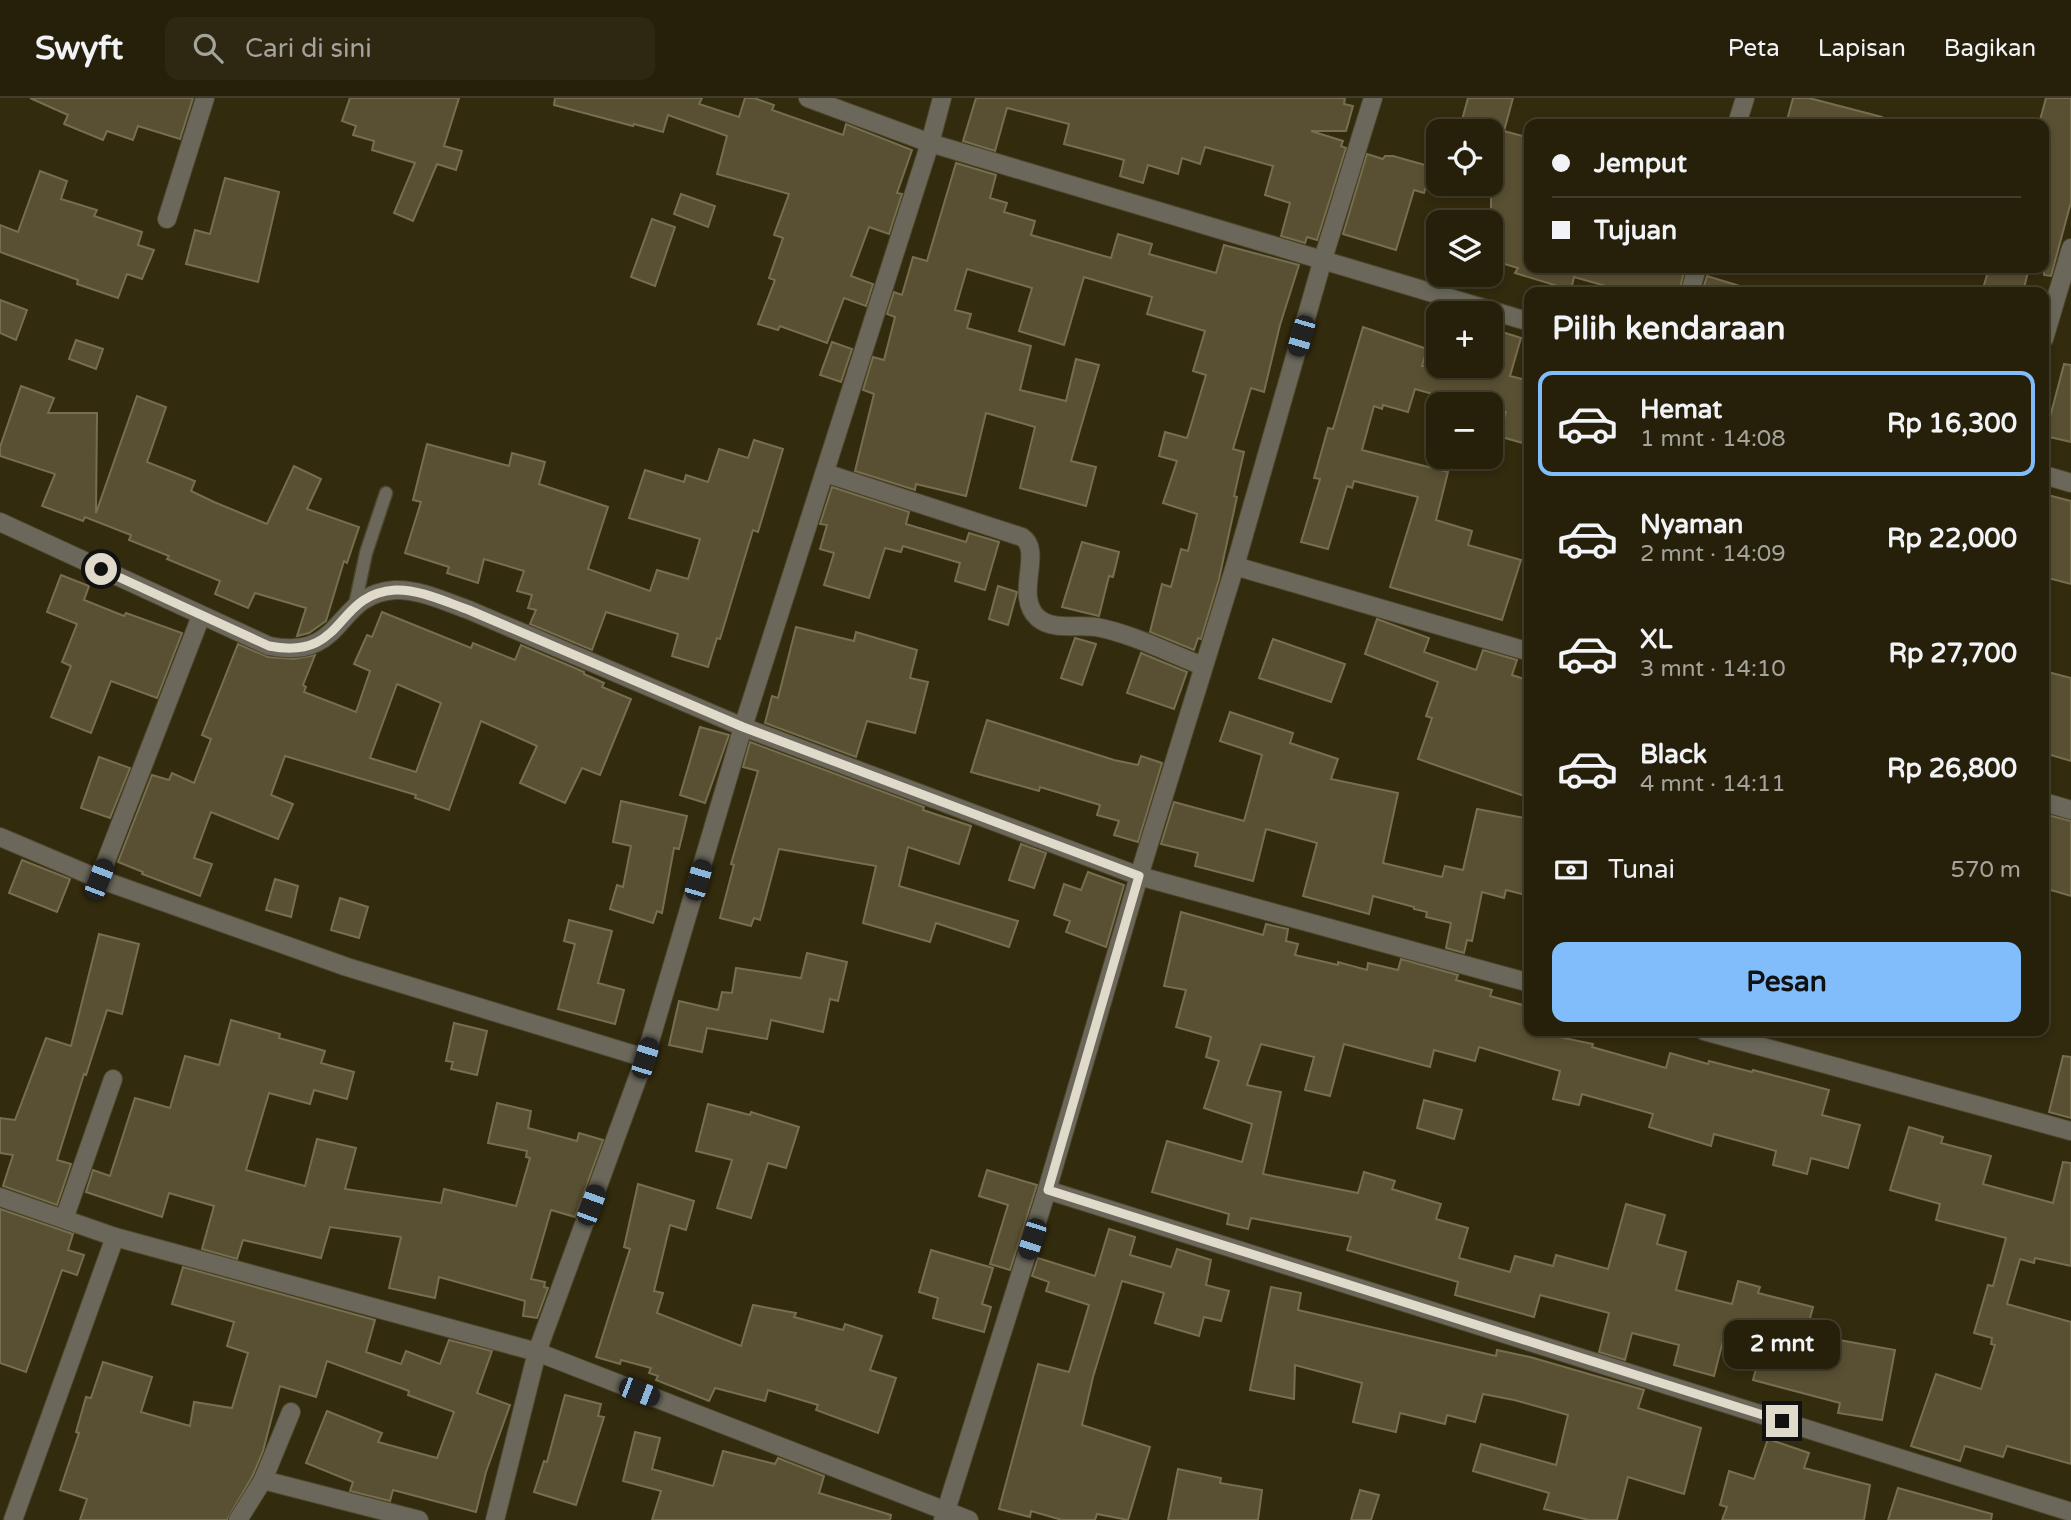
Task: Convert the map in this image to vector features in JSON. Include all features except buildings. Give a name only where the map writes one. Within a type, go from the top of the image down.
[{"type":"street","points":[[167,219],[205,98]]},
{"type":"street","points":[[807,98],[930,142],[1524,320]]},
{"type":"street","points":[[495,1520],[537,1352],[645,1058],[743,727],[942,98]]},
{"type":"street","points":[[944,1516],[1048,1190],[1139,876],[1235,566],[1323,260],[1373,98]]},
{"type":"street","points":[[1739,119],[1745,98]]},
{"type":"street","points":[[2049,322],[2071,248]]},
{"type":"street","points":[[825,473],[1027,541],[1032,552],[1026,587],[1033,612],[1038,619],[1051,625],[1111,630],[1203,666]]},
{"type":"street","points":[[2049,477],[2071,484]]},
{"type":"street","points":[[0,522],[269,646],[291,650],[310,648],[330,634],[355,605],[375,594],[397,590],[429,596],[469,610],[743,727],[1139,876],[1524,981]]},
{"type":"street","points":[[1235,566],[1524,650]]},
{"type":"street","points":[[99,879],[201,616]]},
{"type":"street","points":[[2049,803],[2071,810]]},
{"type":"street","points":[[0,837],[99,879],[347,967],[645,1058]]},
{"type":"street","points":[[1722,1036],[2071,1131]]},
{"type":"street","points":[[64,1219],[113,1079]]},
{"type":"street","points":[[1048,1190],[2071,1512]]},
{"type":"street","points":[[0,1197],[115,1237],[537,1352],[944,1516],[969,1520]]},
{"type":"street","points":[[13,1520],[115,1237]]},
{"type":"street","points":[[238,1520],[263,1480],[291,1412]]},
{"type":"street","points":[[263,1480],[419,1520]]},
{"type":"lane","points":[[355,605],[366,553],[386,494]]},
{"type":"route","points":[[101,569],[269,646],[291,650],[310,648],[330,634],[355,605],[375,594],[397,590],[429,596],[469,610],[743,727],[1139,876],[1048,1190],[1782,1421]]}]
